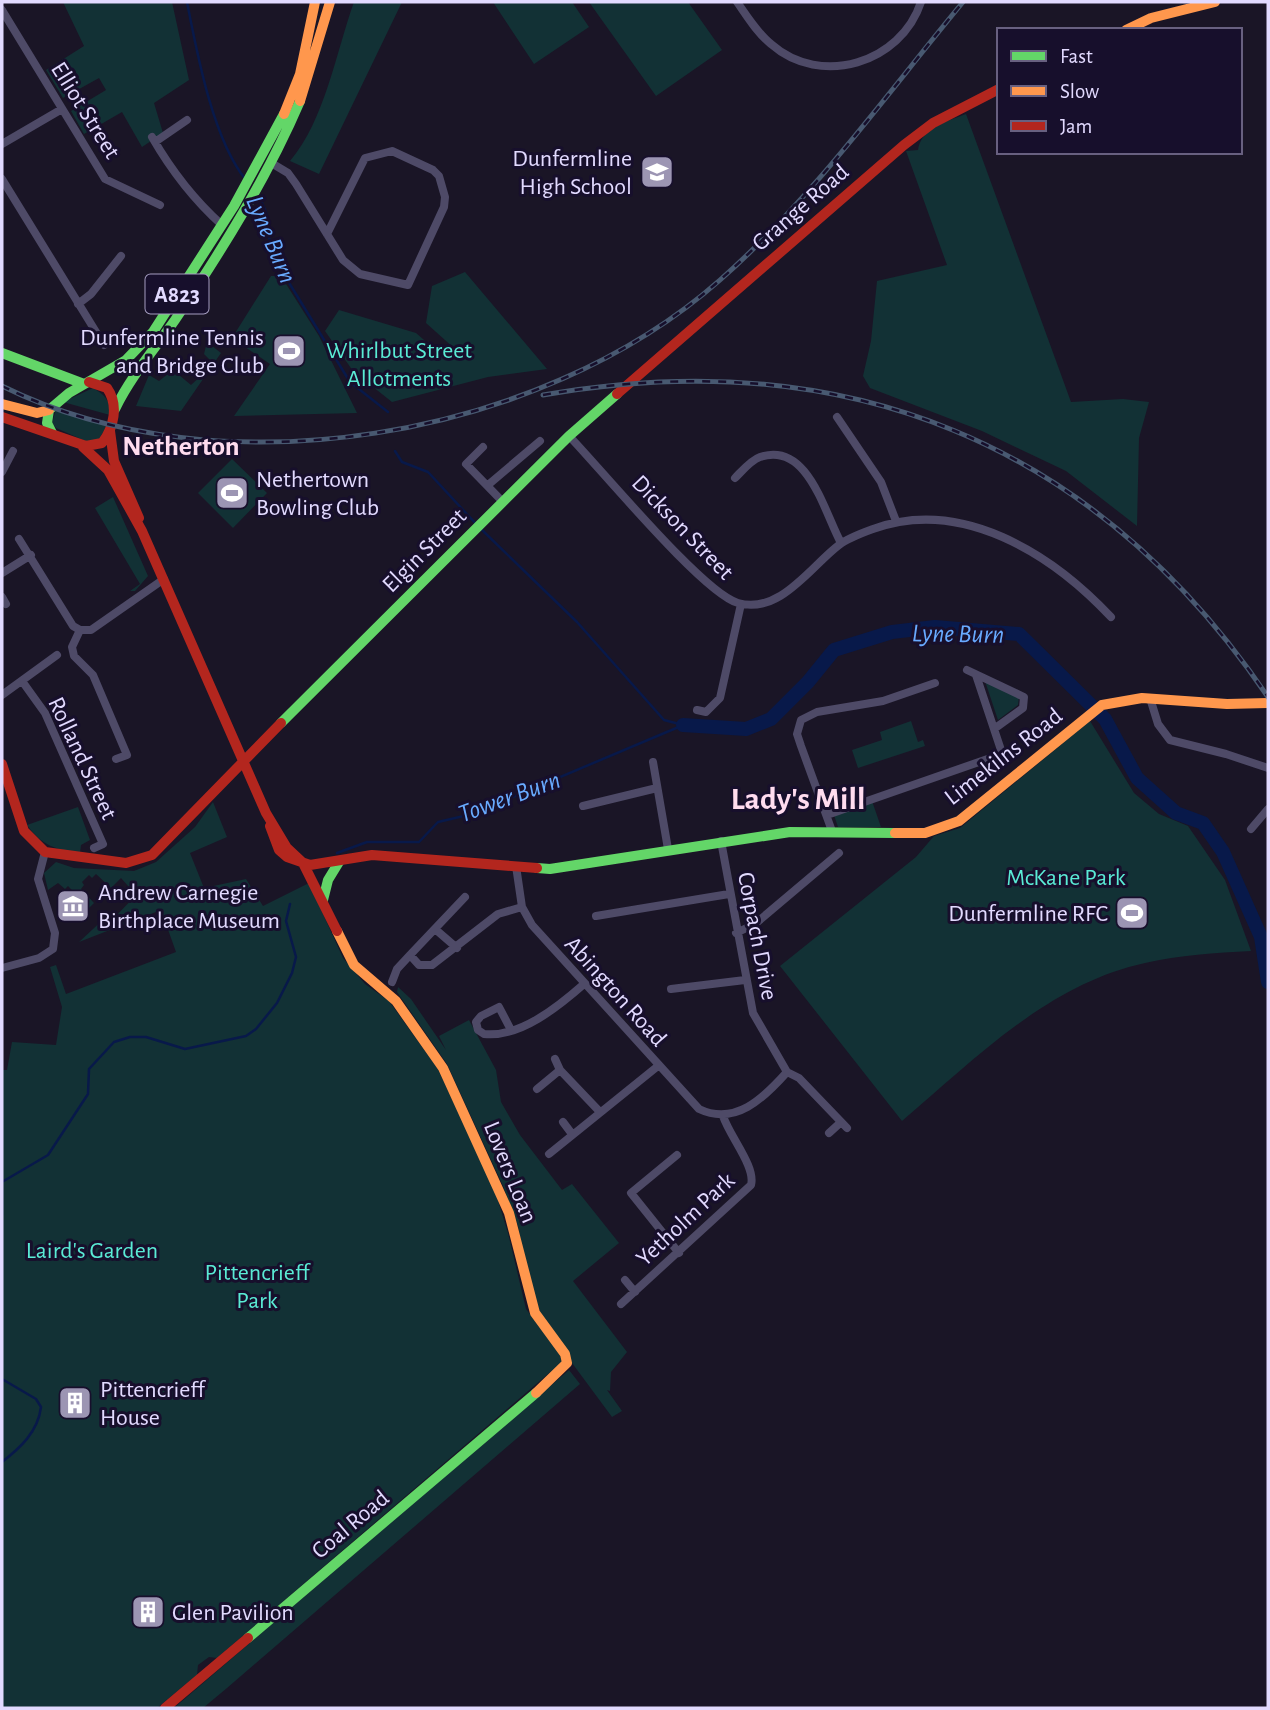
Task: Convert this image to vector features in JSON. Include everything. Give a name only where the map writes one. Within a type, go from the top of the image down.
[{"type":"main road","name":"A823","points":[[110,431],[115,409],[129,380],[174,321],[252,187],[290,95],[307,44],[315,2]]},
{"type":"main road","name":"A823","points":[[48,410],[86,383],[116,368],[139,348],[222,225],[272,164],[301,100],[330,2]]},
{"type":"main road","points":[[1130,28],[1151,18],[1215,2]]},
{"type":"main road","name":"Grange Road","points":[[640,374],[904,145],[942,118],[997,90]]},
{"type":"main road","points":[[2,353],[50,373],[100,384],[110,390],[115,409]]},
{"type":"main road","points":[[50,373],[62,384],[59,401]]},
{"type":"main road","name":"Elgin Street","points":[[45,852],[126,863],[142,861],[166,842],[242,761],[569,436],[640,374]]},
{"type":"main road","points":[[2,404],[37,414],[48,410],[47,423],[52,433]]},
{"type":"main road","points":[[2,417],[52,433],[83,447],[108,470],[142,531]]},
{"type":"main road","points":[[83,447],[98,444],[110,431]]},
{"type":"main road","points":[[110,431],[114,461],[142,531],[266,813],[279,850],[306,864]]},
{"type":"main road","name":"Limekilns Road","points":[[306,864],[339,862],[372,855],[550,869],[790,832],[925,833],[959,821],[1097,709],[1115,700],[1150,698],[1237,706],[1265,704]]},
{"type":"main road","points":[[2,764],[24,831],[45,852]]},
{"type":"main road","points":[[323,900],[328,880],[339,862]]},
{"type":"main road","name":"Lovers Loan","points":[[306,864],[354,965],[391,997],[443,1068],[500,1188],[509,1213],[529,1298],[535,1313],[565,1354],[567,1363],[562,1371]]},
{"type":"main road","name":"Coal Road","points":[[165,1708],[562,1371]]},
{"type":"street","points":[[740,3],[771,44],[798,61],[833,67],[874,58],[889,48],[911,25],[921,2]]},
{"type":"street","name":"Elliot Street","points":[[2,10],[105,179],[160,205]]},
{"type":"street","points":[[2,144],[62,109]]},
{"type":"street","points":[[187,120],[153,139],[181,182],[203,209],[222,225]]},
{"type":"street","points":[[272,164],[288,173],[349,269],[408,285],[444,206],[445,197],[439,176],[433,170],[393,151],[365,158],[327,234]]},
{"type":"street","points":[[2,179],[104,345]]},
{"type":"street","points":[[78,303],[91,293],[121,256]]},
{"type":"street","points":[[836,417],[881,482],[897,520]]},
{"type":"street","name":"Dickson Street","points":[[569,436],[710,586],[741,604],[755,603],[785,593],[841,543],[897,520],[938,519],[969,523],[985,529],[1055,566],[1111,617]]},
{"type":"street","points":[[488,485],[540,441]]},
{"type":"street","points":[[483,447],[466,464],[503,502]]},
{"type":"street","points":[[2,472],[13,451]]},
{"type":"street","points":[[735,478],[758,457],[780,454],[799,463],[819,495],[841,543]]},
{"type":"street","points":[[19,539],[73,626],[80,630],[91,629],[164,579]]},
{"type":"street","points":[[2,573],[31,555]]},
{"type":"street","points":[[697,710],[706,712],[720,698],[741,604]]},
{"type":"street","points":[[80,630],[72,648],[74,656],[93,675],[127,755],[116,759]]},
{"type":"street","points":[[2,695],[57,655]]},
{"type":"street","points":[[967,670],[1024,697],[1023,708],[994,729]]},
{"type":"street","points":[[827,815],[994,759],[1001,750],[976,675]]},
{"type":"street","name":"Rolland Street","points":[[22,681],[45,713],[103,844],[94,848]]},
{"type":"street","points":[[832,831],[800,746],[797,734],[801,720],[817,712],[883,701],[935,683]]},
{"type":"street","points":[[1150,698],[1158,724],[1170,740],[1268,768]]},
{"type":"street","points":[[653,762],[668,849]]},
{"type":"street","points":[[583,806],[657,788]]},
{"type":"street","points":[[1251,828],[1265,820],[1268,809]]},
{"type":"street","name":"Corpach Drive","points":[[721,841],[752,1013],[787,1072],[799,1078],[843,1125],[829,1133]]},
{"type":"street","points":[[2,968],[48,954],[55,942],[55,933],[38,879],[45,852]]},
{"type":"street","points":[[736,933],[755,924],[839,853]]},
{"type":"street","name":"Abington Road","points":[[516,866],[522,907],[547,944],[699,1109],[723,1116]]},
{"type":"street","points":[[596,916],[729,894]]},
{"type":"street","points":[[392,982],[397,969],[465,897]]},
{"type":"street","points":[[410,955],[419,965],[432,965],[498,914],[522,907]]},
{"type":"street","points":[[435,929],[457,948]]},
{"type":"street","points":[[670,989],[745,979]]},
{"type":"street","points":[[511,1030],[558,1007],[584,984]]},
{"type":"street","points":[[555,1059],[560,1070],[600,1112]]},
{"type":"street","points":[[550,1154],[658,1066]]},
{"type":"street","points":[[537,1089],[560,1070]]},
{"type":"street","points":[[723,1116],[737,1114],[787,1072]]},
{"type":"street","name":"Yetholm Park","points":[[621,1304],[751,1185],[752,1170],[730,1136],[723,1116]]},
{"type":"street","points":[[563,1122],[572,1134]]},
{"type":"street","points":[[677,1155],[631,1193],[679,1253]]},
{"type":"street","points":[[625,1280],[635,1292]]},
{"type":"green space","points":[[63,2],[172,2],[189,80],[154,103],[163,133],[142,147],[122,112],[84,134],[71,111],[106,90],[99,78],[63,98],[46,70],[84,46]]},
{"type":"green space","points":[[354,2],[402,2],[319,174],[290,161],[302,144],[321,106]]},
{"type":"green space","points":[[493,2],[572,2],[589,27],[534,64]]},
{"type":"green space","points":[[589,2],[688,2],[722,50],[656,96]]},
{"type":"green space","points":[[966,114],[1071,402],[1123,399],[1149,402],[1139,438],[1137,526],[1066,471],[982,431],[870,388],[863,376],[871,341],[877,281],[947,265],[906,151],[918,150],[920,142],[930,131]]},
{"type":"green space","name":"Whirlbut Street Allotments","points":[[465,272],[547,369],[488,377],[392,402],[353,371],[325,331],[339,310],[416,333],[446,359],[455,349],[426,323],[432,286]]},
{"type":"green space","name":"Dunfermline Tennis and Bridge Club","points":[[271,276],[281,276],[319,336],[357,413],[234,416],[270,364],[232,338]]},
{"type":"green space","points":[[207,342],[221,353],[181,411],[136,406],[149,375],[159,381],[173,370],[191,385],[203,374],[210,360],[204,354]]},
{"type":"green space","points":[[93,388],[106,399],[110,415],[63,402]]},
{"type":"green space","points":[[56,409],[108,424],[99,439],[90,443],[56,428],[52,423]]},
{"type":"green space","name":"Nethertown Bowling Club","points":[[232,459],[267,493],[233,528],[198,493]]},
{"type":"green space","points":[[113,497],[148,576],[135,591],[130,591],[140,584],[95,508]]},
{"type":"green space","points":[[985,681],[1019,697],[1018,705],[998,720]]},
{"type":"green space","points":[[911,721],[918,742],[923,740],[925,746],[858,768],[852,750],[882,740],[880,732]]},
{"type":"green space","name":"McKane Park","points":[[1090,721],[1134,793],[1159,814],[1188,826],[1225,880],[1251,951],[1184,956],[1145,963],[1110,973],[1076,988],[1045,1006],[985,1049],[902,1121],[780,966],[916,857],[934,836],[960,828]]},
{"type":"green space","points":[[872,801],[881,827],[838,827],[834,815]]},
{"type":"green space","name":"Pittencrieff Park","points":[[213,802],[227,837],[190,853],[204,888],[246,879],[263,906],[309,883],[343,958],[365,984],[389,1001],[438,1069],[495,1191],[526,1309],[562,1357],[562,1362],[217,1658],[209,1657],[198,1665],[197,1675],[157,1708],[2,1708],[2,1070],[7,1070],[12,1042],[56,1045],[62,1007],[50,967],[56,965],[66,994],[176,952],[161,910],[79,942],[106,917],[116,916],[136,895],[121,878],[111,888],[96,874],[92,878],[89,875],[82,882],[84,885],[81,889],[94,903],[89,908],[68,886],[65,889],[58,883],[48,890],[44,873],[56,862],[74,868],[134,871],[156,862],[195,827]]},
{"type":"green space","points":[[78,807],[90,840],[81,845],[80,853],[50,845],[38,838],[27,825]]},
{"type":"green space","points":[[398,987],[411,999],[446,1050],[439,1036],[469,1020],[496,1070],[501,1102],[520,1135],[562,1190],[572,1184],[619,1243],[573,1281],[627,1352],[611,1372],[610,1391],[607,1390],[622,1411],[612,1417],[535,1313],[518,1226],[503,1186],[447,1064],[397,992]]},
{"type":"green space","points":[[569,1370],[580,1384],[227,1688],[203,1708],[174,1708]]},
{"type":"waterway","name":"Lyne Burn","points":[[187,2],[215,120],[234,163],[246,180]]},
{"type":"waterway","name":"Lyne Burn","points":[[259,196],[266,212],[268,235],[283,273],[350,382],[388,412]]},
{"type":"waterway","name":"Lyne Burn","points":[[395,451],[402,462],[428,472],[477,525]]},
{"type":"waterway","name":"Lyne Burn","points":[[482,530],[577,622],[664,720],[683,725]]},
{"type":"waterway","name":"Lyne Burn","points":[[683,725],[746,729],[771,719],[808,682],[834,650],[892,632],[935,627],[1019,634],[1105,719],[1137,778],[1176,813],[1203,823],[1223,852],[1261,937],[1268,982]]},
{"type":"waterway","name":"Tower Burn","points":[[337,853],[367,842],[419,842],[438,822],[468,815],[501,802],[681,726]]},
{"type":"waterway","name":"Tower Burn","points":[[2,1215],[2,1182],[48,1155],[88,1094],[89,1069],[114,1042],[130,1037],[146,1037],[185,1049],[246,1036],[256,1029],[277,1003],[292,973],[296,957],[286,921],[290,904]]},
{"type":"waterway","name":"Tower Burn","points":[[2,1379],[36,1399],[41,1407],[32,1432],[2,1462]]},
{"type":"railway","points":[[2,386],[88,419],[181,437],[278,442],[375,433],[471,412],[563,379],[646,335],[720,280],[754,249],[847,146],[963,2]]},
{"type":"railway","points":[[543,395],[654,382],[759,384],[859,400],[954,430],[1042,475],[1124,535],[1200,609],[1268,697]]},
{"type":"traffic: fast","points":[[115,409],[135,374],[175,320],[227,240],[273,158],[300,101]]},
{"type":"traffic: fast","points":[[52,433],[47,423],[49,410],[69,393],[126,360],[153,332],[234,206],[284,114]]},
{"type":"traffic: fast","points":[[2,353],[84,384]]},
{"type":"traffic: fast","points":[[281,723],[569,436],[617,394]]},
{"type":"traffic: fast","points":[[537,868],[550,869],[790,832],[895,833]]},
{"type":"traffic: fast","points":[[323,900],[328,880],[339,862]]},
{"type":"traffic: fast","points":[[248,1638],[536,1393]]},
{"type":"traffic: slow","points":[[284,114],[300,74],[315,2]]},
{"type":"traffic: slow","points":[[300,101],[330,2]]},
{"type":"traffic: slow","points":[[1130,28],[1151,18],[1215,2]]},
{"type":"traffic: slow","points":[[2,404],[37,413],[49,410]]},
{"type":"traffic: slow","points":[[895,833],[925,833],[959,821],[1102,705],[1142,698],[1227,704],[1268,703]]},
{"type":"traffic: slow","points":[[337,931],[354,965],[396,1001],[443,1068],[509,1213],[535,1313],[565,1354],[567,1363],[536,1393]]},
{"type":"traffic: jam","points":[[617,394],[904,145],[933,123],[997,90]]},
{"type":"traffic: jam","points":[[2,417],[86,446],[102,443],[112,423],[113,402],[107,388],[89,382]]},
{"type":"traffic: jam","points":[[110,431],[114,461],[139,518]]},
{"type":"traffic: jam","points":[[83,447],[108,470],[142,531],[266,813],[287,848],[303,863],[337,931]]},
{"type":"traffic: jam","points":[[2,764],[24,831],[45,852],[126,863],[152,855],[281,723]]},
{"type":"traffic: jam","points":[[270,826],[279,850],[287,857],[310,865],[372,855],[537,868]]},
{"type":"traffic: jam","points":[[165,1708],[248,1638]]},
{"type":"place","name":"Dunfermline High School","points":[[657,172]]},
{"type":"place","name":"Dunfermline Tennis and Bridge Club","points":[[289,351]]},
{"type":"place","name":"Nethertown Bowling Club","points":[[232,493]]},
{"type":"place","name":"Andrew Carnegie Birthplace Museum","points":[[73,906]]},
{"type":"place","name":"Dunfermline RFC","points":[[1132,913]]},
{"type":"place","name":"Pittencrieff House","points":[[75,1403]]},
{"type":"place","name":"Glen Pavilion","points":[[148,1612]]},
{"type":"district","name":"Netherton","points":[[181,445]]},
{"type":"district","name":"Lady's Mill","points":[[798,798]]},
{"type":"park label","name":"Laird's Garden","points":[[92,1250]]}]
